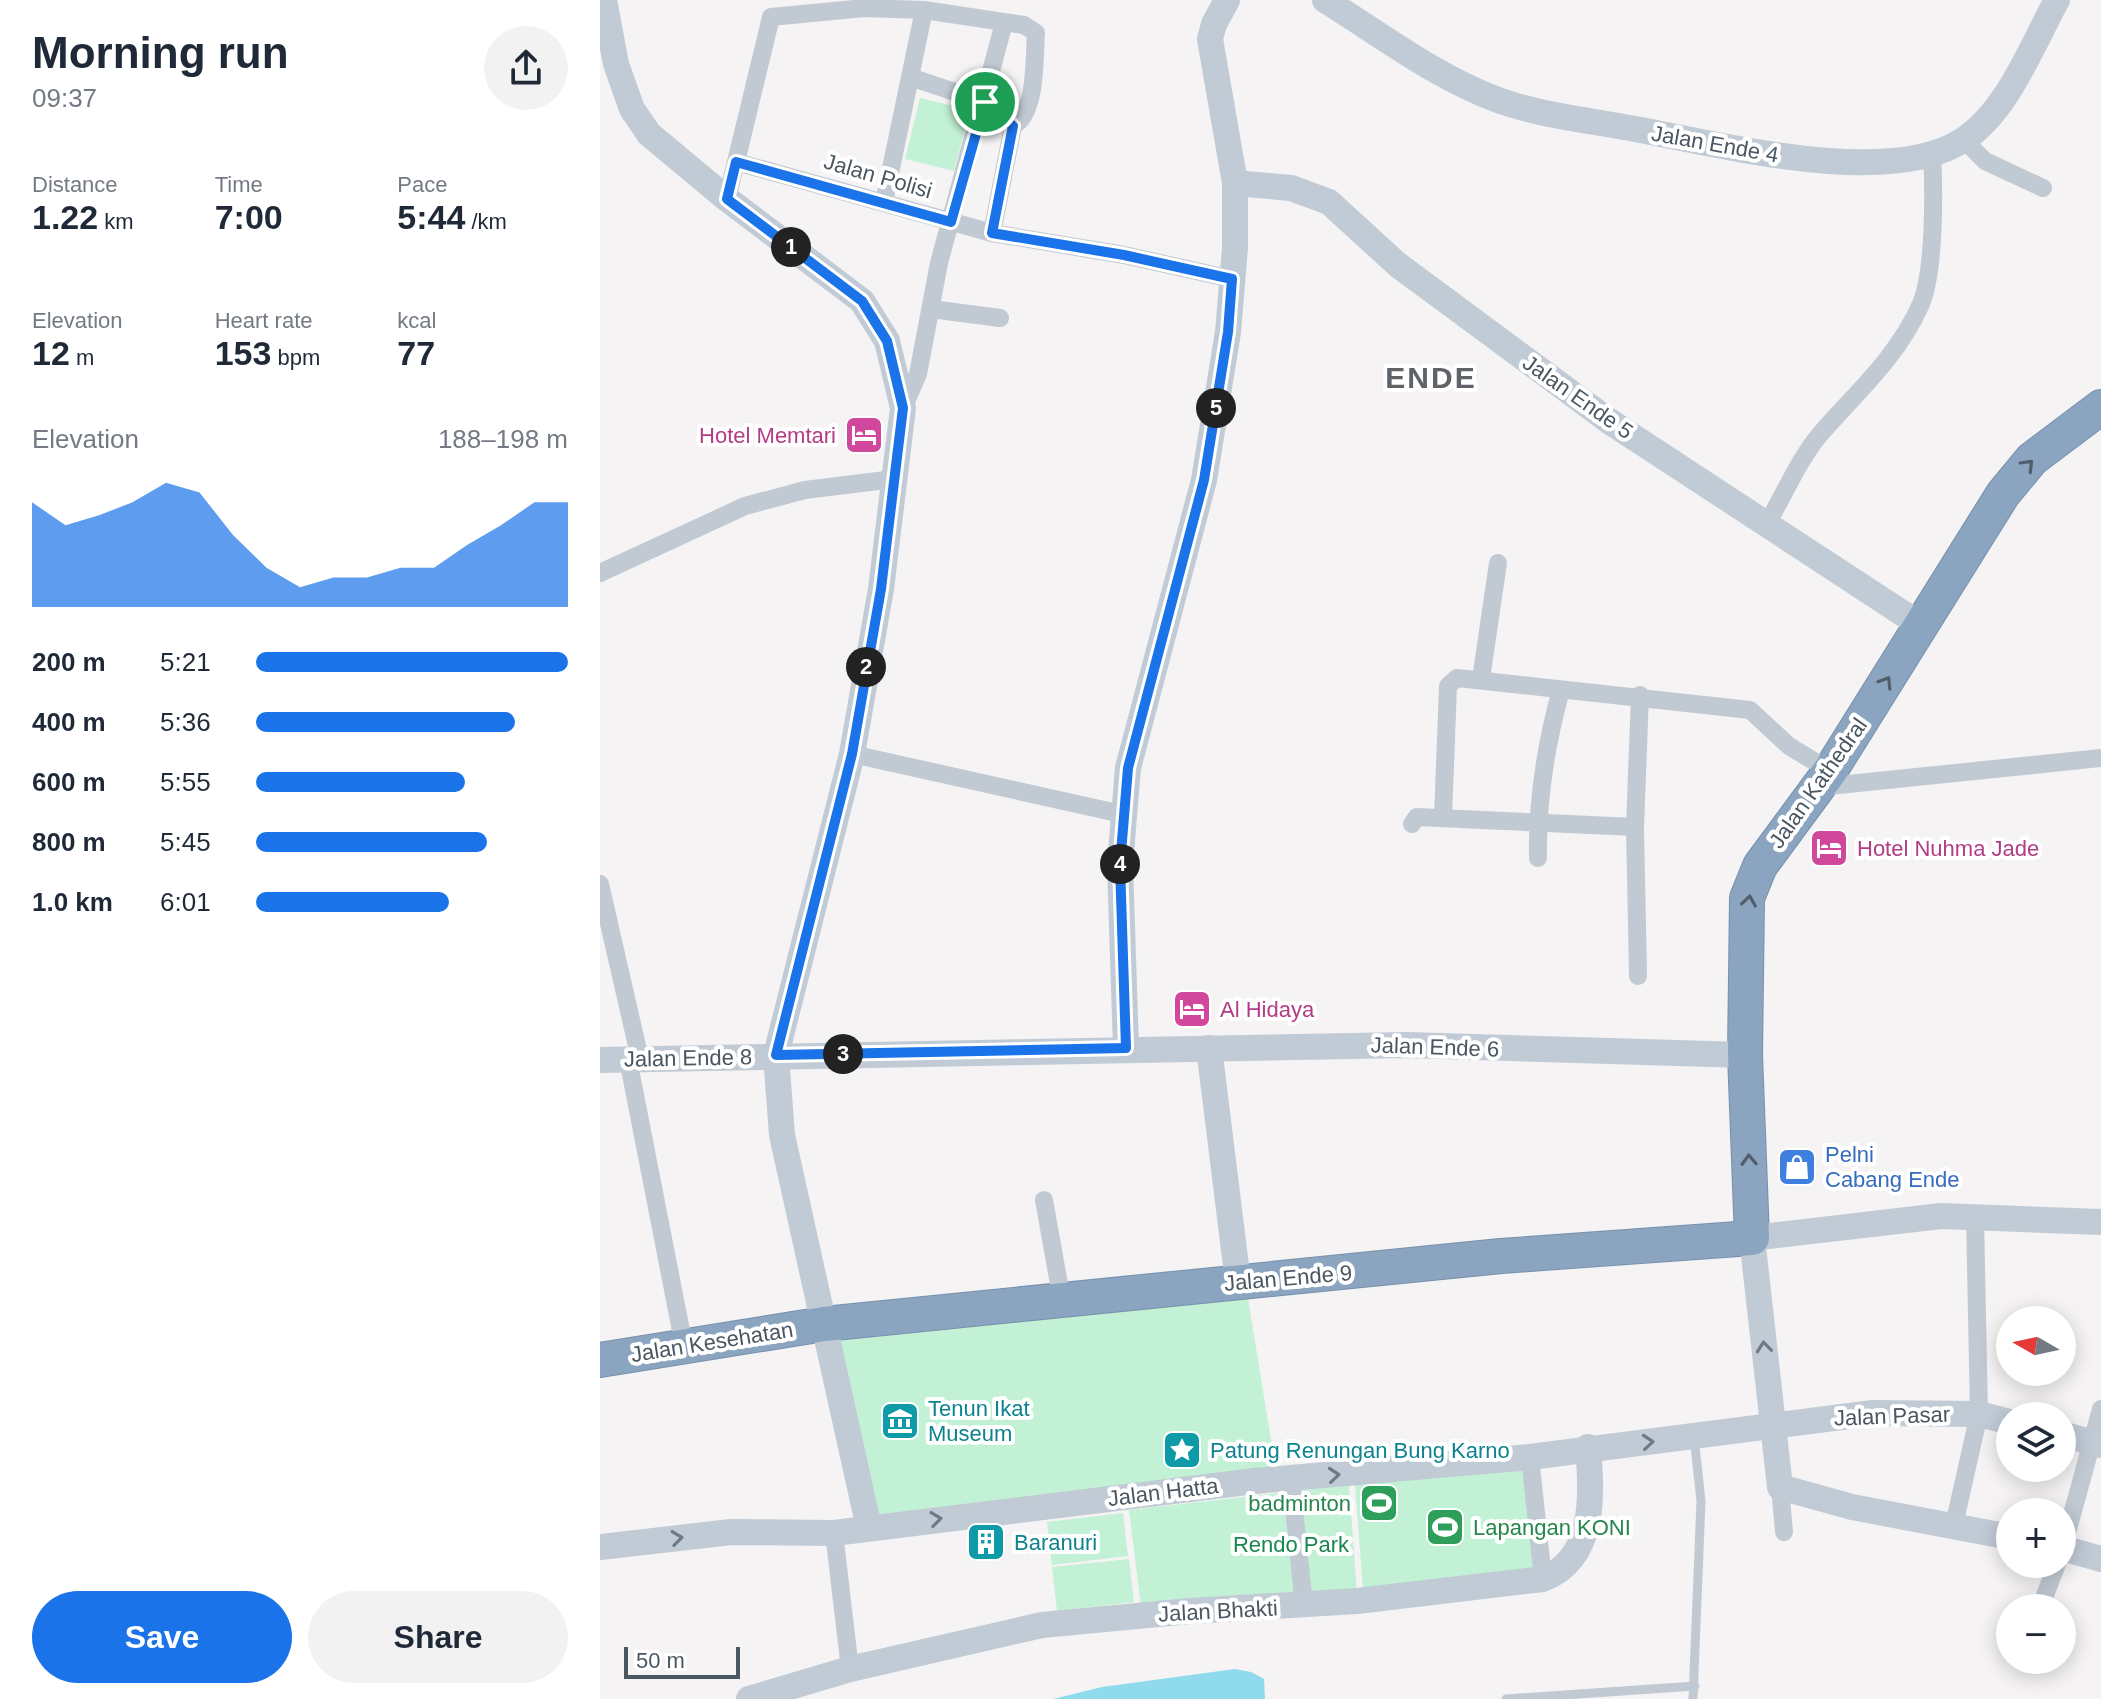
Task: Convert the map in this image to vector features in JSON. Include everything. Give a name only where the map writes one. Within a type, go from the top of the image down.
[{"type":"highway","name":"Jalan Kathedral","points":[[1752,1238],[1745,1055],[1747,898],[1760,866],[1825,779],[2003,494],[2032,459],[2101,407]]},
{"type":"highway","name":"Jalan Ende 9","points":[[824,1324],[1501,1256],[1752,1238]]},
{"type":"highway","name":"Jalan Kesehatan","points":[[600,1360],[824,1324]]},
{"type":"street","points":[[1126,1048],[1122,814],[1135,738],[1204,480],[1228,332],[1235,183],[1210,39],[1227,0]]},
{"type":"street","name":"Jalan Ende 4","points":[[1325,0],[1466,86],[1538,112],[1813,161],[1865,162],[1932,153],[1964,140],[2004,95],[2057,0]]},
{"type":"street","points":[[603,7],[616,64],[632,109],[649,134],[727,199],[862,301],[887,341],[903,408]]},
{"type":"street","points":[[727,199],[771,17],[864,8],[924,10],[1024,25],[1036,33],[1025,114],[1013,126],[992,233]]},
{"type":"street","points":[[884,202],[924,10]]},
{"type":"street","points":[[869,1528],[782,1135],[776,1055],[852,754],[881,589],[903,408],[918,374],[951,222],[1004,23]]},
{"type":"street","points":[[910,77],[985,102],[1013,126]]},
{"type":"street","points":[[1964,140],[1985,161],[2043,188]]},
{"type":"street","points":[[1768,522],[1820,433],[1860,395],[1892,355],[1921,303],[1931,229],[1932,153]]},
{"type":"street","name":"Jalan Polisi","points":[[736,162],[992,233],[1124,255],[1232,279]]},
{"type":"street","name":"Jalan Ende 5","points":[[1235,183],[1291,188],[1329,202],[1398,265],[1563,387],[1922,626]]},
{"type":"street","points":[[931,309],[1000,318]]},
{"type":"street","points":[[600,573],[745,506],[805,490],[894,479]]},
{"type":"street","points":[[1481,679],[1498,563]]},
{"type":"street","points":[[1443,818],[1448,686],[1450,681],[1457,678],[1640,695],[1750,710],[1825,779],[2101,758]]},
{"type":"street","points":[[1538,858],[1538,823],[1551,725],[1561,690]]},
{"type":"street","points":[[1638,976],[1635,827],[1640,695]]},
{"type":"street","points":[[852,754],[1122,814]]},
{"type":"street","points":[[1412,824],[1417,817],[1635,827]]},
{"type":"street","points":[[600,884],[684,1346]]},
{"type":"street","name":"Jalan Ende 6","points":[[1126,1048],[1406,1045],[1745,1055]]},
{"type":"street","name":"Jalan Ende 8","points":[[600,1060],[1126,1048]]},
{"type":"street","points":[[1209,1048],[1238,1282]]},
{"type":"street","points":[[1044,1200],[1062,1301]]},
{"type":"street","points":[[1954,1525],[1979,1414],[1975,1216]]},
{"type":"street","points":[[1784,1532],[1752,1238],[1975,1216],[2101,1222]]},
{"type":"street","points":[[2076,1507],[2097,1443],[2101,1409]]},
{"type":"street","name":"Jalan Pasar","points":[[1772,1425],[1873,1413],[1979,1414],[1996,1418]]},
{"type":"street","name":"Jalan Hatta","points":[[600,1547],[731,1532],[834,1533],[1291,1479],[1530,1457],[1772,1425]]},
{"type":"street","points":[[2076,1438],[2097,1443]]},
{"type":"street","points":[[1530,1457],[1543,1579],[1563,1569],[1584,1537],[1590,1507],[1588,1447]]},
{"type":"street","points":[[1291,1479],[1304,1606]]},
{"type":"street","points":[[1780,1487],[1852,1507],[1996,1534]]},
{"type":"street","points":[[834,1533],[850,1669]]},
{"type":"street","points":[[2076,1555],[2101,1559]]},
{"type":"street","name":"Jalan Bhakti","points":[[749,1699],[850,1669],[1066,1622],[1304,1606],[1543,1579]]},
{"type":"lane","points":[[1693,1699],[1701,1501],[1694,1437]]},
{"type":"lane","points":[[1506,1699],[1597,1696],[1695,1686]]},
{"type":"green space","points":[[920,98],[970,110],[954,171],[905,159]]},
{"type":"green space","points":[[1247,1292],[1276,1471],[875,1523],[836,1335]]},
{"type":"green space","name":"Lapangan KONI","points":[[1525,1467],[1535,1570],[1363,1590],[1355,1484]]},
{"type":"green space","name":"Rendo Park","points":[[1349,1485],[1357,1593],[1141,1607],[1129,1510]]},
{"type":"green space","points":[[1123,1513],[1128,1556],[1052,1565],[1047,1522]]},
{"type":"green space","points":[[1129,1559],[1134,1602],[1057,1611],[1052,1567]]},
{"type":"water","points":[[1235,1669],[1264,1679],[1265,1699],[1053,1699],[1102,1687]]},
{"type":"place","name":"Hotel Memtari","points":[[864,435]]},
{"type":"place","name":"Hotel Nuhma Jade","points":[[1829,848]]},
{"type":"place","name":"Al Hidaya","points":[[1192,1009]]},
{"type":"place","name":"Pelni Cabang Ende","points":[[1797,1167]]},
{"type":"place","name":"Tenun Ikat Museum","points":[[900,1421]]},
{"type":"place","name":"Patung Renungan Bung Karno","points":[[1182,1450]]},
{"type":"place","name":"badminton","points":[[1379,1503]]},
{"type":"place","name":"Lapangan KONI","points":[[1445,1527]]},
{"type":"place","name":"Baranuri","points":[[986,1542]]},
{"type":"district","name":"ENDE","points":[[1431,377]]},
{"type":"route","points":[[985,102],[1013,126],[992,233],[1124,255],[1232,279],[1228,332],[1204,480],[1128,768],[1120,865],[1126,1048],[776,1055],[852,754],[881,589],[903,408],[896,367],[887,341],[862,301],[727,199],[736,162],[951,222],[985,102]]}]
